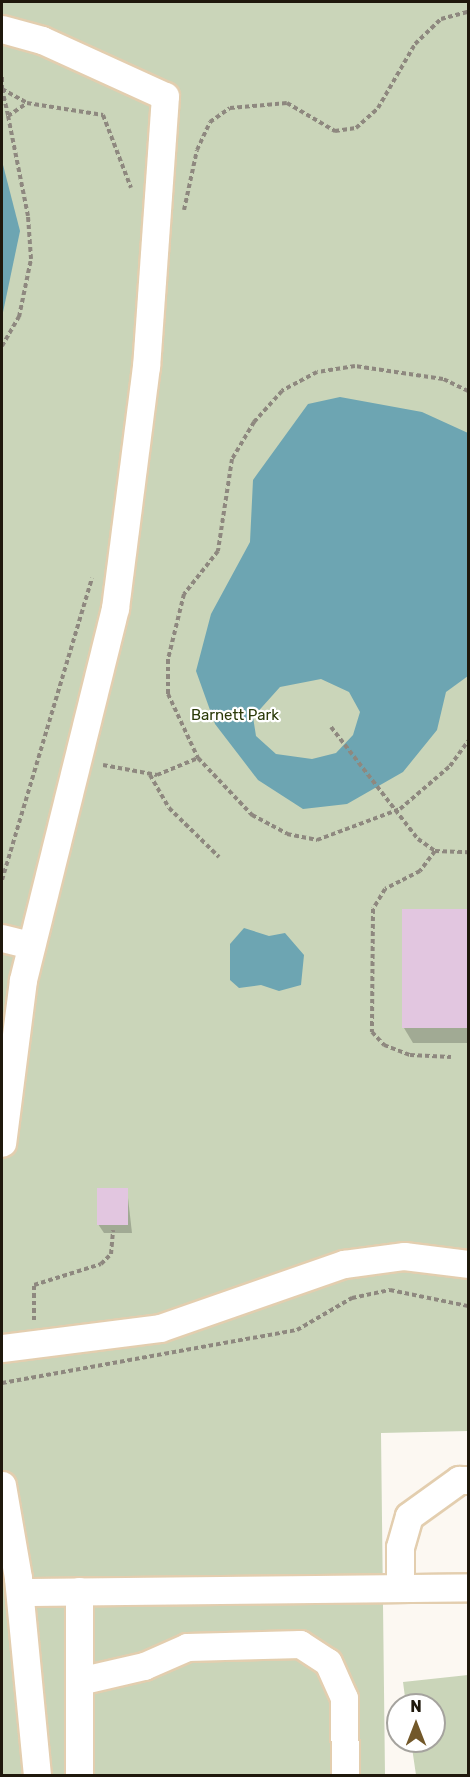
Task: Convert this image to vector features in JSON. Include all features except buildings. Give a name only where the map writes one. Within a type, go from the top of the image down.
[{"type":"lane","points":[[2,29],[42,40],[165,96],[133,489],[115,608],[79,759],[30,945],[2,1143]]},
{"type":"lane","points":[[2,938],[30,945]]},
{"type":"lane","points":[[2,1348],[160,1328],[344,1263],[404,1256],[468,1264]]},
{"type":"lane","points":[[400,1588],[400,1547],[409,1516],[459,1480],[468,1480]]},
{"type":"lane","points":[[2,1485],[20,1592],[37,1776]]},
{"type":"lane","points":[[20,1592],[468,1587]]},
{"type":"lane","points":[[79,1591],[79,1776]]},
{"type":"lane","points":[[79,1682],[144,1666],[187,1647],[300,1644],[328,1662],[344,1698],[345,1776]]},
{"type":"path","points":[[157,213],[184,210],[197,150],[210,122],[230,108],[287,103],[335,131],[357,128],[378,108],[415,44],[441,19],[468,12]]},
{"type":"path","points":[[2,77],[2,89],[28,216],[31,259],[19,317],[2,346]]},
{"type":"path","points":[[2,89],[27,104],[104,115],[131,194]]},
{"type":"path","points":[[8,116],[27,104]]},
{"type":"path","points":[[468,391],[443,379],[355,366],[317,372],[282,391],[254,422],[232,459],[218,551],[184,594],[170,649],[168,694],[198,758],[252,815],[287,834],[317,840],[399,809],[450,766],[468,741]]},
{"type":"path","points":[[2,880],[93,574]]},
{"type":"path","points":[[331,727],[399,809],[418,838],[435,850],[468,852]]},
{"type":"path","points":[[79,759],[150,775],[198,758]]},
{"type":"path","points":[[150,775],[170,808],[219,857]]},
{"type":"path","points":[[435,850],[420,871],[385,889],[373,909],[372,1032],[384,1045],[410,1055],[451,1057]]},
{"type":"path","points":[[43,1377],[34,1285],[101,1263],[111,1254],[112,1230]]},
{"type":"path","points":[[2,1383],[297,1330],[352,1298],[390,1290],[468,1306]]},
{"type":"green space","name":"Barnett Park","points":[[2,2],[468,2],[468,1431],[381,1433],[385,1775],[2,1776]]},
{"type":"green space","points":[[468,1675],[468,1775],[416,1775],[413,1753],[446,1753],[446,1693],[404,1693],[403,1682]]},
{"type":"water","points":[[2,161],[20,231],[2,317]]},
{"type":"water","points":[[340,397],[422,412],[468,433],[468,676],[446,692],[437,730],[403,772],[347,804],[303,809],[258,780],[215,724],[196,671],[211,614],[250,542],[253,480],[308,404]],"holes":[[[321,679],[349,692],[360,712],[353,735],[336,753],[312,759],[276,754],[256,736],[253,717],[280,687]]]},
{"type":"water","points":[[244,928],[269,936],[285,933],[304,955],[301,985],[279,991],[261,985],[239,988],[230,980],[230,944]]}]
